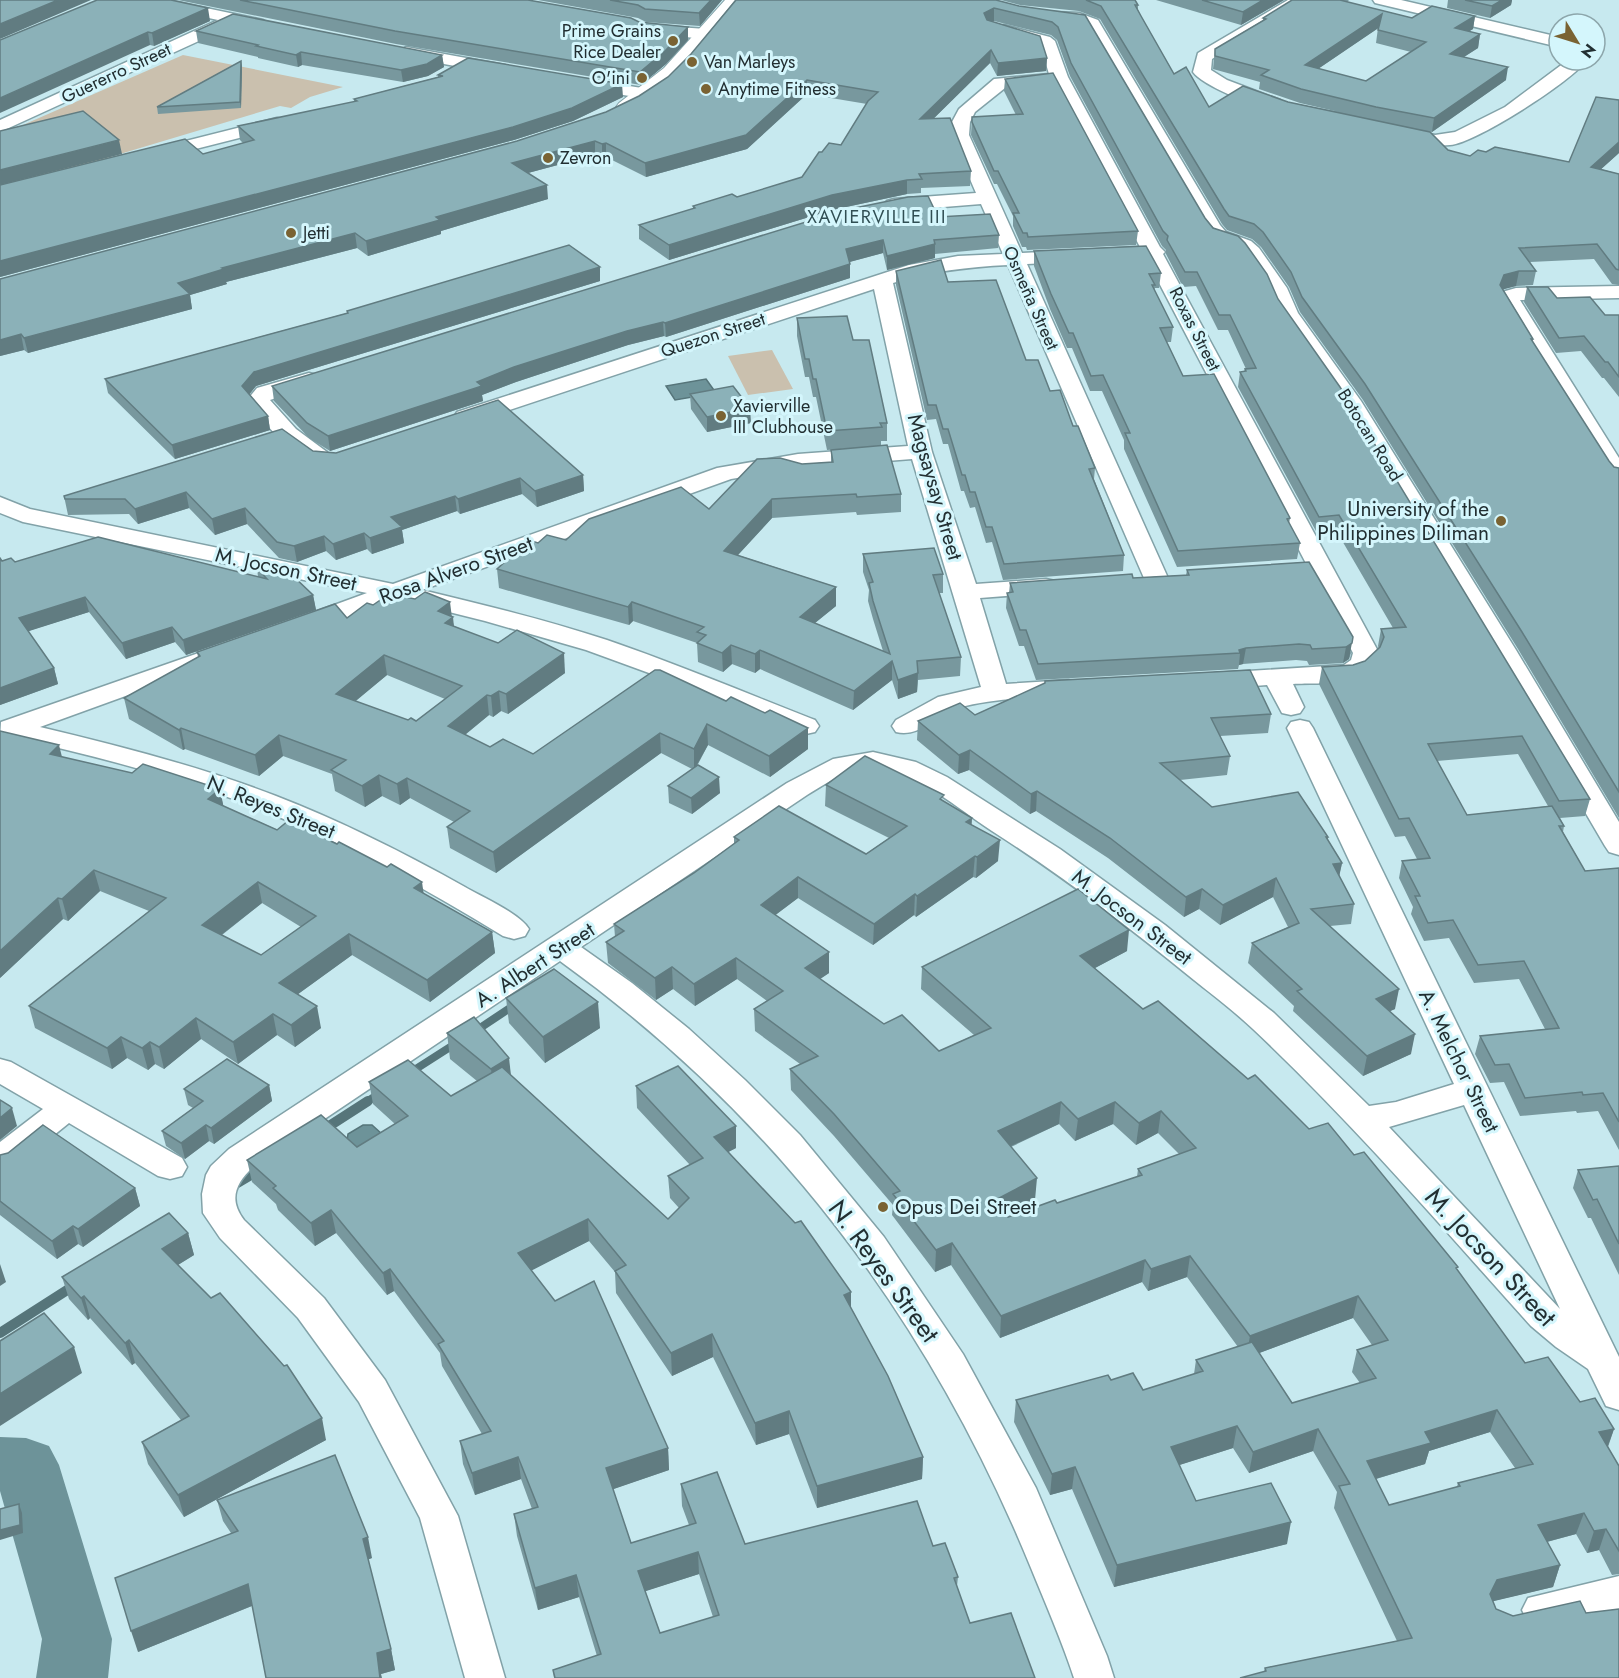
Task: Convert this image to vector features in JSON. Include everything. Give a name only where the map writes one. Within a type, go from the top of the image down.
[{"type":"main road","points":[[604,117],[648,94],[669,75],[735,0]]},
{"type":"street","points":[[145,0],[280,28]]},
{"type":"street","points":[[1293,109],[1221,84],[1202,72],[1204,57],[1299,0]]},
{"type":"street","points":[[1381,0],[1547,39]]},
{"type":"street","name":"Botocan Road","points":[[1028,13],[1078,18],[1092,23],[1212,227],[1219,236],[1244,245],[1252,252],[1277,288],[1288,314],[1350,401],[1503,650],[1619,846]]},
{"type":"street","name":"Guererro Street","points":[[0,127],[233,19]]},
{"type":"street","name":"Roxas Street","points":[[993,28],[1044,41],[1049,45],[1059,77],[1155,252],[1306,567],[1366,653],[1363,664],[1350,672],[1277,678]]},
{"type":"street","points":[[663,30],[706,34]]},
{"type":"street","points":[[385,48],[512,71]]},
{"type":"street","points":[[447,76],[467,63]]},
{"type":"street","points":[[1383,130],[1435,140],[1451,140],[1511,111],[1563,72]]},
{"type":"street","name":"Osmeña Street","points":[[1059,77],[1000,83],[968,110],[961,122],[960,135],[1013,260],[1156,578]]},
{"type":"street","points":[[568,81],[648,94]]},
{"type":"street","points":[[142,157],[290,119]]},
{"type":"street","points":[[874,209],[907,202],[987,198]]},
{"type":"street","name":"Quezon Street","points":[[451,422],[916,269],[958,262],[1155,252]]},
{"type":"street","name":"Magsaysay Street","points":[[882,280],[921,452],[995,692]]},
{"type":"street","points":[[1619,292],[1509,296],[1619,476]]},
{"type":"street","points":[[333,372],[259,397],[258,400],[288,434],[320,458],[338,459]]},
{"type":"street","points":[[266,441],[288,434]]},
{"type":"street","name":"Rosa Alvero Street","points":[[288,630],[725,473],[758,465],[797,460],[921,452]]},
{"type":"street","points":[[12,518],[67,502]]},
{"type":"street","name":"M. Jocson Street","points":[[0,504],[12,518],[397,592],[493,615],[595,645],[669,671],[806,726]]},
{"type":"street","points":[[966,592],[1073,584]]},
{"type":"street","points":[[5,730],[234,649]]},
{"type":"street","points":[[1195,682],[1277,678]]},
{"type":"street","name":"A. Melchor Street","points":[[1277,678],[1619,1395]]},
{"type":"street","points":[[905,726],[947,703],[995,692],[1089,687]]},
{"type":"street","name":"N. Reyes Street","points":[[5,730],[158,765],[302,816],[436,881],[514,929]]},
{"type":"street","name":"M. Jocson Street","points":[[870,760],[891,762],[931,779],[1040,848],[1140,919],[1269,1026],[1364,1119],[1544,1316],[1569,1337],[1602,1359]]},
{"type":"street","name":"A. Albert Street","points":[[485,1678],[439,1516],[372,1391],[311,1308],[232,1229],[220,1213],[219,1194],[223,1175],[241,1158],[830,770],[851,762],[870,760]]},
{"type":"street","name":"N. Reyes Street","points":[[562,948],[645,1010],[734,1088],[788,1144],[872,1246],[950,1364],[1022,1499],[1094,1678]]},
{"type":"street","points":[[0,1070],[170,1167]]},
{"type":"street","points":[[1364,1119],[1396,1114],[1473,1090]]},
{"type":"street","points":[[0,1160],[66,1108]]},
{"type":"street","points":[[1505,1617],[1619,1593]]},
{"type":"shaded area","points":[[183,55],[343,87],[310,97],[291,108],[280,106],[0,190],[0,135]]},
{"type":"shaded area","points":[[772,350],[793,389],[748,395],[728,356]]},
{"type":"water","points":[[706,379],[716,393],[675,400],[666,386]]},
{"type":"water","points":[[363,1125],[372,1125],[395,1146],[366,1156],[347,1141],[348,1134]]},
{"type":"building","points":[[0,0],[58,0],[0,24]]},
{"type":"building","points":[[97,0],[171,0],[208,8],[152,33],[148,32],[0,98],[0,40]]},
{"type":"building","points":[[240,0],[528,0],[631,18],[639,22],[688,27],[640,72],[395,31]]},
{"type":"building","points":[[610,0],[711,0],[699,13],[645,9],[638,5]]},
{"type":"building","points":[[736,0],[996,0],[1019,6],[1085,15],[1205,218],[1213,228],[1238,236],[1245,243],[1267,274],[1278,299],[1340,387],[1590,799],[1559,801],[1522,736],[1428,744],[1467,815],[1552,806],[1564,826],[1559,826],[1585,871],[1619,868],[1619,1122],[1603,1093],[1583,1095],[1582,1092],[1525,1098],[1509,1064],[1495,1065],[1480,1036],[1559,1028],[1524,961],[1478,965],[1453,920],[1428,923],[1415,896],[1420,896],[1402,861],[1430,858],[1409,818],[1399,819],[1322,667],[1353,665],[1365,661],[1380,647],[1384,637],[1381,629],[1406,627],[1339,515],[1319,517],[1240,372],[1256,368],[1230,315],[1219,315],[1197,272],[1185,272],[1167,240],[1168,236],[1163,231],[1071,63],[1058,27],[1052,22],[994,8],[984,13],[987,20],[1040,36],[1047,58],[998,63],[991,50],[920,119],[950,118],[971,171],[919,174],[922,179],[832,195],[669,245],[639,225],[732,194],[737,197],[802,177],[819,152],[822,152],[829,143],[841,145],[868,101],[878,92],[807,80],[746,135],[645,163],[606,143],[595,141],[512,163],[547,185],[436,217],[440,220],[366,241],[355,233],[222,268],[224,269],[178,283],[190,294],[24,338],[21,334],[0,340],[0,279],[517,141],[606,112],[639,96],[668,77],[691,54]]},
{"type":"building","points":[[1086,0],[1135,0],[1138,5],[1135,5],[1174,74],[1186,67],[1209,107],[1243,86],[1288,102],[1430,132],[1448,150],[1470,156],[1478,150],[1486,152],[1495,147],[1569,162],[1596,97],[1619,100],[1619,142],[1591,167],[1619,174],[1619,270],[1597,244],[1519,248],[1536,271],[1519,271],[1504,275],[1500,285],[1533,339],[1531,339],[1609,461],[1614,467],[1619,468],[1619,792],[1522,632],[1365,384],[1302,297],[1291,272],[1263,232],[1254,224],[1229,216],[1101,6]]},
{"type":"building","points":[[1202,0],[1263,0],[1243,12]]},
{"type":"building","points":[[1292,0],[1340,0],[1412,18],[1432,6],[1475,16],[1455,28],[1480,34],[1450,54],[1508,67],[1434,118],[1376,107],[1301,89],[1261,75],[1269,70],[1215,56],[1215,49],[1266,19],[1263,18]],"holes":[[[1382,14],[1378,30],[1426,42],[1366,81],[1305,65]]]},
{"type":"building","points":[[1465,0],[1502,0],[1492,6]]},
{"type":"building","points":[[233,14],[442,55],[427,64],[401,70],[301,52],[296,55],[196,31]]},
{"type":"building","points":[[468,58],[622,84],[572,108],[513,127],[0,261],[0,185],[185,139],[203,154],[254,140],[238,126],[357,101],[354,99],[443,76],[438,75]]},
{"type":"building","points":[[241,61],[240,102],[157,107]]},
{"type":"building","points":[[1053,73],[1138,231],[1028,237],[1027,233],[1023,233],[1013,213],[1019,213],[998,171],[994,171],[972,122],[972,117],[1023,114],[1005,79]]},
{"type":"building","points":[[83,111],[119,140],[0,170],[0,131]]},
{"type":"building","points":[[928,196],[938,217],[990,214],[999,235],[934,240],[935,244],[887,256],[883,240],[846,249],[850,264],[665,323],[627,331],[514,367],[477,382],[482,386],[328,436],[307,423],[272,386],[845,210],[908,197]]},
{"type":"building","points":[[569,245],[600,267],[254,372],[242,386],[268,416],[172,445],[105,379],[348,313],[347,311]]},
{"type":"building","points":[[1146,246],[1161,273],[1149,274],[1155,285],[1152,285],[1173,327],[1160,328],[1183,376],[1214,374],[1290,518],[1287,519],[1300,543],[1178,551],[1125,433],[1130,433],[1103,375],[1091,376],[1073,333],[1069,333],[1051,294],[1034,251]]},
{"type":"building","points":[[941,260],[948,282],[996,280],[1026,360],[1038,360],[1050,391],[1060,390],[1073,426],[1078,426],[1095,468],[1089,469],[1124,555],[1004,564],[992,527],[986,527],[975,492],[970,492],[965,475],[962,475],[948,429],[943,429],[936,405],[928,405],[896,271]]},
{"type":"building","points":[[1527,287],[1548,287],[1557,298],[1590,297],[1605,315],[1619,315],[1619,377],[1584,336],[1559,338]]},
{"type":"building","points":[[847,316],[853,340],[869,340],[887,423],[880,423],[882,427],[827,431],[816,379],[813,379],[809,359],[805,359],[797,318]]},
{"type":"building","points":[[733,386],[750,408],[707,417],[690,394]]},
{"type":"building","points":[[498,400],[583,475],[535,491],[520,478],[458,499],[455,496],[391,517],[402,527],[370,538],[364,533],[333,544],[324,536],[294,546],[277,542],[245,508],[212,519],[186,492],[135,509],[125,499],[65,499],[64,496],[282,429],[313,451],[336,453]]},
{"type":"building","points":[[887,445],[901,494],[772,499],[724,551],[836,587],[800,617],[890,654],[873,601],[869,583],[873,582],[863,554],[934,548],[943,574],[933,575],[961,657],[917,661],[918,673],[898,680],[892,661],[854,691],[760,650],[755,654],[731,645],[722,653],[697,643],[706,635],[697,632],[704,627],[632,602],[628,607],[497,569],[529,540],[538,543],[547,535],[566,540],[589,519],[681,487],[709,509],[757,459],[780,458],[802,464],[833,462],[831,450]]},
{"type":"building","points":[[98,537],[267,579],[257,568],[293,576],[313,595],[183,640],[172,627],[122,643],[85,597],[19,618],[54,668],[0,688],[0,558],[2,561],[11,558],[15,562]]},
{"type":"building","points":[[1309,562],[1353,637],[1352,643],[1346,647],[1312,649],[1310,645],[1299,644],[1246,648],[1239,650],[1240,653],[1038,664],[1026,630],[1020,630],[1007,593],[1013,592],[1010,583],[1132,574],[1133,578],[1189,575],[1187,570]]},
{"type":"building","points":[[425,592],[450,602],[438,611],[453,617],[445,623],[498,643],[517,630],[564,653],[506,694],[499,691],[491,696],[487,695],[448,726],[490,747],[503,739],[533,754],[655,670],[660,670],[726,701],[731,697],[765,713],[770,710],[808,728],[769,756],[707,724],[694,749],[660,733],[493,852],[447,827],[470,811],[407,778],[397,784],[379,775],[362,786],[331,770],[346,760],[279,735],[255,755],[181,728],[179,730],[124,698],[200,656],[197,652],[335,604],[347,618],[367,603],[373,605],[389,594],[415,599]],"holes":[[[384,655],[462,686],[416,721],[336,694]]]},
{"type":"building","points":[[1250,670],[1271,714],[1211,718],[1230,756],[1160,763],[1212,807],[1298,792],[1342,863],[1333,864],[1354,904],[1311,909],[1399,989],[1376,999],[1415,1034],[1367,1056],[1297,991],[1302,989],[1252,943],[1299,923],[1276,878],[1223,905],[1202,889],[1186,897],[1110,838],[1037,791],[1031,794],[970,750],[959,755],[918,721],[960,703],[975,715],[1045,681]]},
{"type":"building","points":[[0,731],[59,745],[50,754],[132,773],[143,764],[220,789],[208,799],[277,830],[288,821],[337,844],[339,842],[387,867],[391,864],[422,882],[414,888],[492,932],[427,980],[349,934],[279,983],[317,1006],[291,1025],[273,1014],[233,1042],[196,1018],[159,1047],[150,1042],[142,1048],[121,1037],[107,1048],[29,1006],[166,898],[94,870],[62,899],[58,898],[0,951]],"holes":[[[258,882],[316,916],[261,955],[202,925]]]},
{"type":"building","points":[[865,756],[944,795],[940,799],[972,818],[966,822],[1000,840],[917,896],[915,894],[874,924],[798,877],[761,905],[829,952],[805,968],[884,1024],[902,1015],[939,1051],[991,1028],[922,967],[1078,889],[1129,930],[1080,956],[1143,1009],[1158,1001],[1248,1079],[1255,1075],[1309,1129],[1328,1123],[1354,1155],[1364,1152],[1458,1267],[1456,1268],[1525,1363],[1548,1357],[1580,1402],[1595,1398],[1614,1429],[1599,1432],[1619,1466],[1619,1551],[1606,1529],[1594,1531],[1584,1513],[1538,1525],[1560,1565],[1497,1580],[1490,1594],[1496,1609],[1513,1616],[1580,1601],[1586,1613],[1619,1609],[1619,1678],[1240,1678],[1266,1671],[1265,1668],[1412,1638],[1339,1486],[1350,1484],[1318,1429],[1253,1452],[1237,1426],[1171,1447],[1196,1501],[1271,1483],[1291,1522],[1117,1565],[1075,1467],[1052,1474],[1016,1400],[1108,1375],[1111,1380],[1133,1373],[1143,1390],[1203,1371],[1196,1360],[1252,1342],[1292,1403],[1376,1378],[1357,1350],[1388,1340],[1358,1296],[1250,1336],[1190,1256],[1151,1269],[1145,1260],[1001,1316],[952,1243],[936,1250],[893,1194],[900,1191],[834,1114],[790,1069],[818,1056],[754,1009],[783,991],[736,958],[694,984],[672,967],[655,978],[606,942],[624,931],[614,924],[694,873],[739,840],[734,837],[779,806],[866,854],[907,826],[826,785]],"holes":[[[1061,1102],[1078,1119],[1115,1102],[1139,1123],[1161,1111],[1196,1148],[1138,1169],[1142,1175],[1057,1203],[1055,1200],[1008,1217],[999,1198],[1037,1178],[998,1131]],[[1497,1410],[1533,1464],[1458,1483],[1460,1486],[1389,1505],[1367,1461],[1431,1443],[1425,1432]]]},
{"type":"building","points":[[698,765],[719,777],[691,798],[668,786]]},
{"type":"building","points":[[554,969],[598,1002],[543,1037],[506,998]]},
{"type":"building","points":[[474,1017],[509,1058],[491,1069],[447,1033]]},
{"type":"building","points":[[227,1059],[269,1085],[211,1128],[206,1125],[181,1143],[162,1131],[203,1101],[184,1089]]},
{"type":"building","points":[[408,1060],[451,1096],[502,1067],[668,1219],[689,1198],[668,1176],[703,1158],[636,1086],[678,1066],[736,1126],[714,1137],[795,1223],[801,1221],[851,1292],[844,1295],[888,1376],[923,1457],[817,1486],[789,1411],[755,1423],[712,1334],[671,1353],[615,1271],[626,1265],[588,1219],[518,1253],[555,1301],[594,1281],[668,1448],[606,1468],[631,1543],[696,1523],[681,1484],[717,1472],[745,1544],[917,1501],[933,1546],[945,1543],[958,1577],[954,1578],[970,1623],[1011,1613],[1035,1678],[555,1678],[553,1670],[601,1654],[576,1575],[535,1588],[514,1514],[538,1507],[518,1457],[472,1473],[460,1441],[491,1431],[438,1344],[444,1341],[390,1269],[383,1273],[331,1210],[311,1223],[273,1188],[276,1186],[247,1160],[321,1115],[357,1147],[408,1116],[369,1082]],"holes":[[[698,1552],[719,1615],[660,1633],[638,1571]]]},
{"type":"building","points":[[0,1100],[12,1108],[0,1118]]},
{"type":"building","points":[[43,1125],[135,1188],[78,1229],[73,1226],[52,1241],[0,1201],[0,1155],[8,1153]]},
{"type":"building","points":[[1619,1166],[1619,1244],[1597,1199],[1593,1200],[1578,1170]]},
{"type":"building","points":[[169,1213],[188,1233],[162,1249],[211,1298],[220,1293],[284,1366],[287,1365],[322,1418],[178,1495],[142,1442],[189,1416],[129,1340],[125,1343],[84,1296],[81,1298],[62,1277]]},
{"type":"building","points":[[44,1313],[74,1347],[0,1394],[0,1341]]},
{"type":"building","points":[[335,1455],[368,1537],[363,1539],[391,1649],[377,1653],[380,1678],[266,1678],[248,1584],[131,1631],[115,1578],[238,1531],[217,1500]]},
{"type":"building","points":[[19,1504],[20,1525],[0,1530],[0,1509]]},
{"type":"waterway","points":[[474,1032],[516,1004]]},
{"type":"waterway","points":[[408,1074],[458,1042]]},
{"type":"waterway","points":[[368,1101],[380,1093]]},
{"type":"waterway","points":[[323,1130],[368,1101]]},
{"type":"waterway","points":[[234,1185],[259,1170]]},
{"type":"waterway","points":[[0,1333],[75,1285]]},
{"type":"waterway","points":[[0,1464],[26,1465],[77,1639],[72,1678]]},
{"type":"place","name":"Prime Grains Rice Dealer","points":[[673,41]]},
{"type":"place","name":"Van Marleys","points":[[692,62]]},
{"type":"place","name":"O'ini","points":[[642,78]]},
{"type":"place","name":"Anytime Fitness","points":[[706,89]]},
{"type":"place","name":"Zevron","points":[[548,158]]},
{"type":"place","name":"Jetti","points":[[291,233]]},
{"type":"place","name":"Xavierville III Clubhouse","points":[[721,416]]},
{"type":"place","name":"University of the Philippines Diliman","points":[[1501,521]]},
{"type":"place","name":"Opus Dei Street","points":[[883,1207]]},
{"type":"district","name":"XAVIERVILLE III","points":[[877,217]]}]
